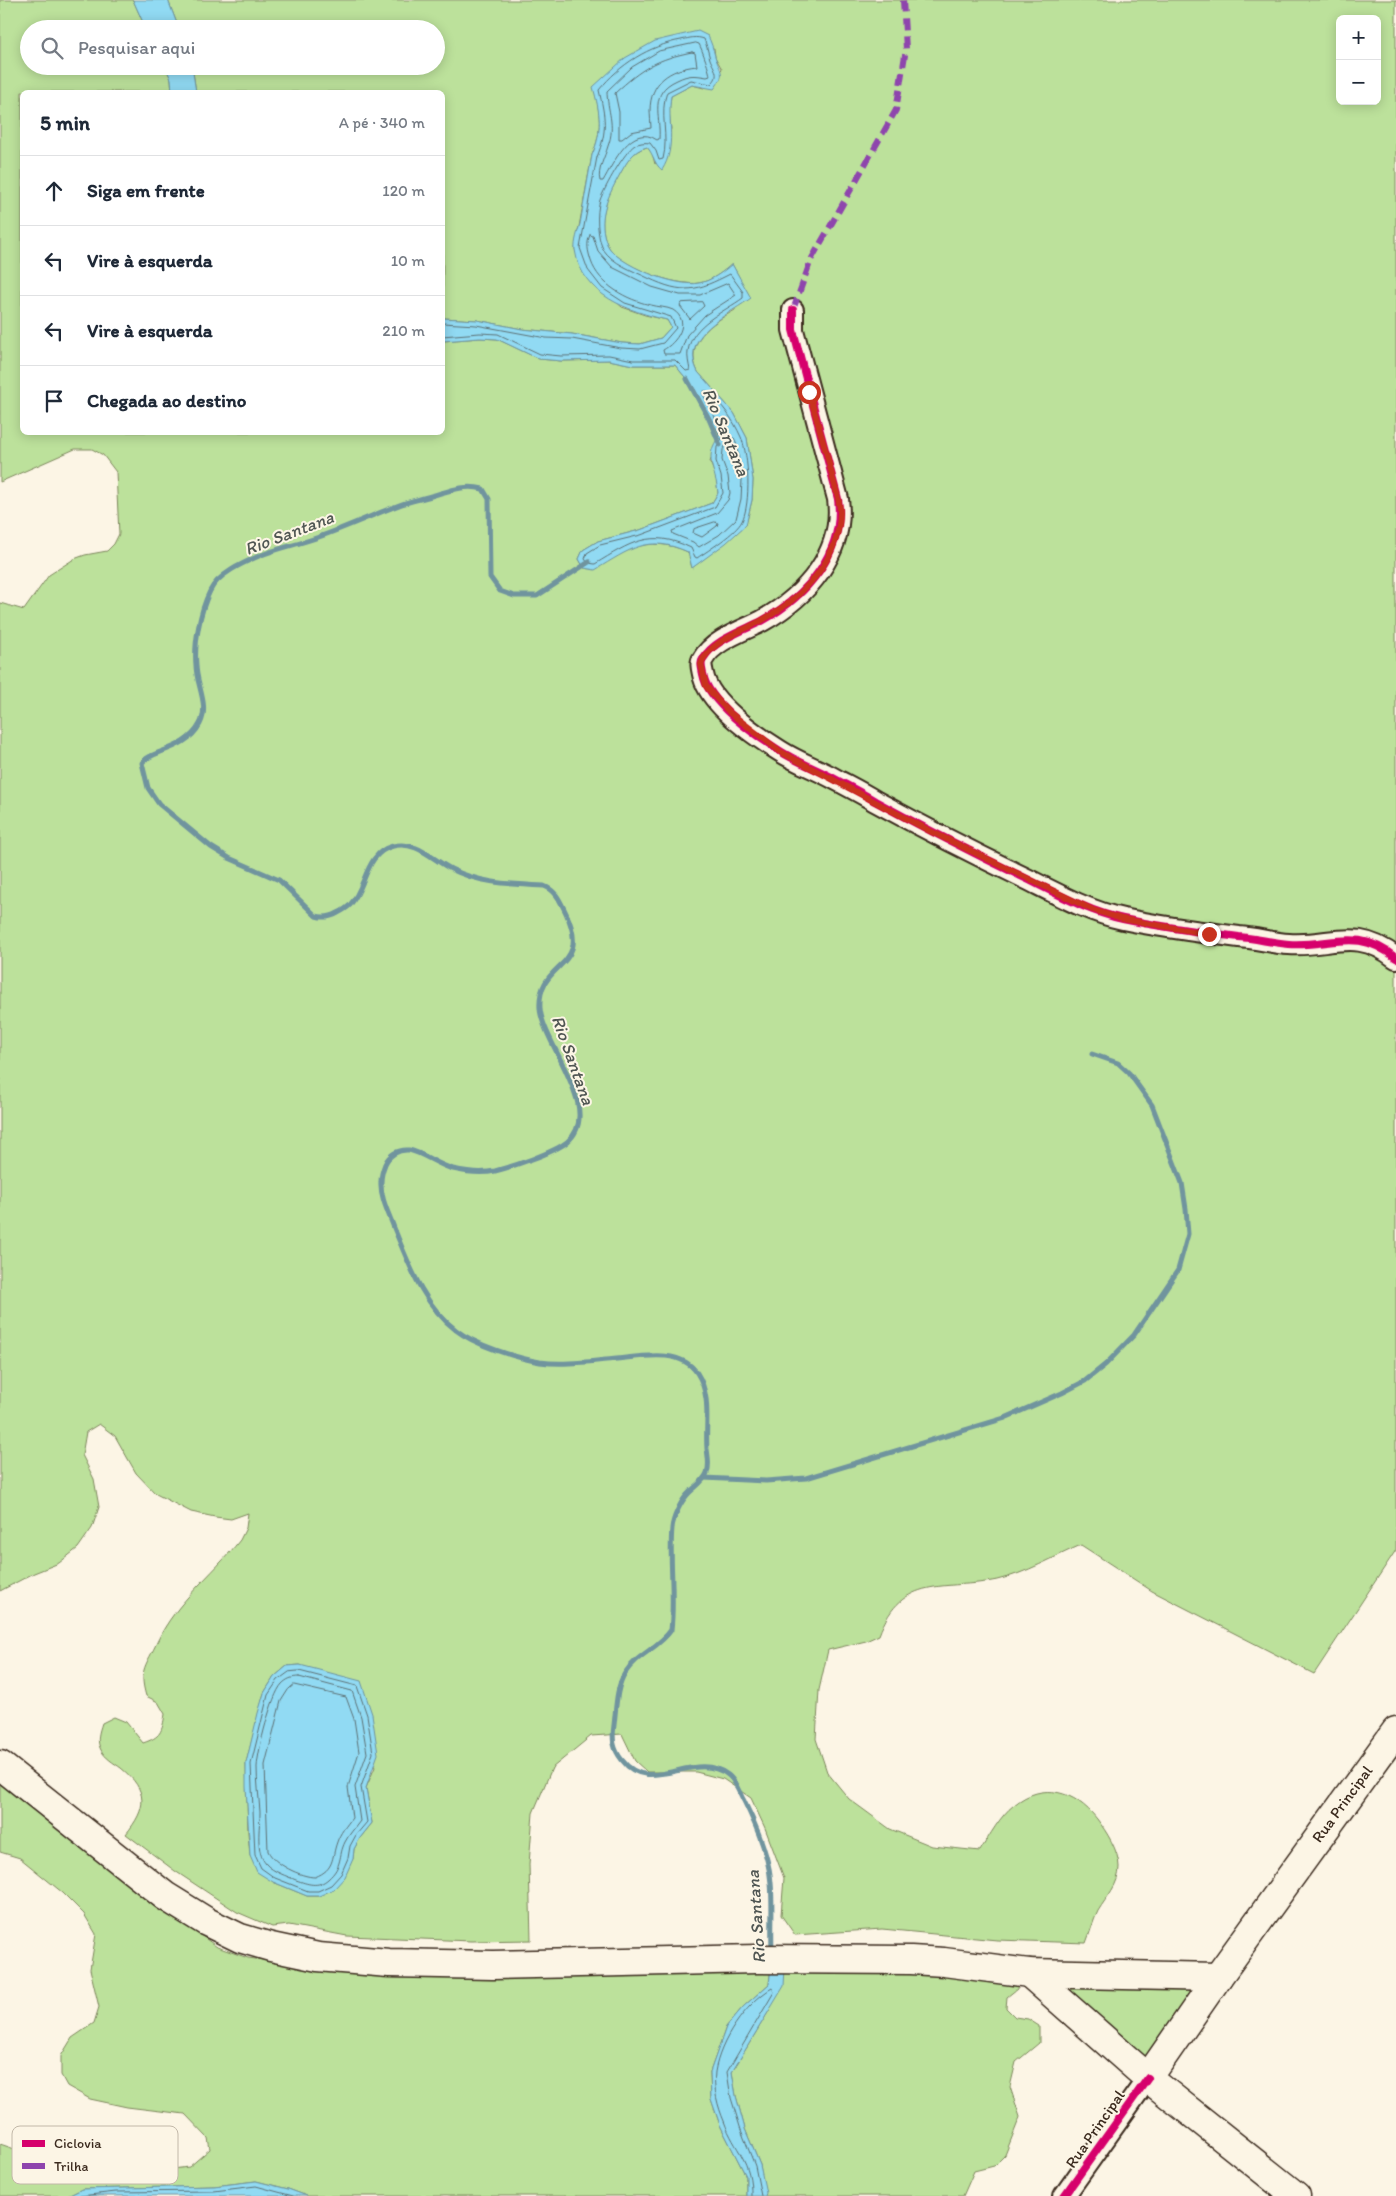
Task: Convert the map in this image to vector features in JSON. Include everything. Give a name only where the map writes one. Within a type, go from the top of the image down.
[{"type":"main road","name":"Rua Principal","points":[[1148,2078],[1218,1977],[1396,1731]]},
{"type":"main road","points":[[0,1765],[165,1896],[207,1922],[240,1938],[318,1957],[389,1963],[493,1965],[799,1958],[944,1962],[1029,1973],[1218,1977]]},
{"type":"main road","points":[[1029,1973],[1148,2078],[1296,2196]]},
{"type":"street","points":[[793,310],[793,330],[838,499],[839,523],[826,561],[810,584],[764,620],[731,636],[710,650],[703,659],[701,664],[704,680],[715,697],[730,713],[781,752],[941,837],[1093,910],[1122,919],[1209,934],[1290,944],[1332,940],[1361,940],[1383,948],[1396,958]]},
{"type":"street","name":"Rua Principal","points":[[1064,2196],[1148,2078]]},
{"type":"green space","points":[[0,0],[133,0],[142,20],[20,20],[20,75],[169,75],[172,90],[20,90],[20,435],[445,435],[445,341],[480,338],[497,339],[539,359],[561,361],[609,360],[633,365],[675,365],[695,389],[720,436],[710,462],[716,477],[718,493],[712,503],[640,530],[598,541],[583,550],[579,559],[584,568],[635,547],[660,544],[688,552],[692,568],[746,525],[752,500],[753,480],[747,438],[734,413],[698,372],[694,361],[694,351],[702,335],[709,327],[735,310],[739,277],[732,264],[721,273],[699,283],[677,282],[634,267],[622,260],[607,244],[604,235],[603,218],[606,202],[613,187],[633,155],[647,147],[652,153],[655,164],[671,129],[669,111],[671,96],[692,85],[704,88],[722,69],[715,57],[714,48],[594,88],[599,113],[599,130],[592,155],[575,249],[583,273],[622,307],[667,320],[671,327],[661,338],[640,344],[622,343],[572,334],[522,329],[477,320],[445,318],[445,90],[196,90],[193,75],[445,75],[445,20],[176,20],[168,0],[1396,0],[1396,1550],[1314,1674],[1152,1591],[1081,1545],[1008,1577],[978,1583],[927,1588],[913,1593],[900,1602],[889,1615],[879,1635],[866,1641],[828,1650],[819,1690],[816,1739],[827,1772],[849,1799],[890,1829],[932,1846],[980,1851],[1009,1809],[1036,1793],[1058,1792],[1069,1796],[1088,1809],[1101,1824],[1111,1842],[1117,1854],[1119,1867],[1115,1885],[1098,1911],[1086,1943],[997,1940],[882,1929],[795,1935],[781,1915],[784,1878],[765,1828],[751,1798],[723,1779],[696,1772],[647,1772],[635,1761],[622,1734],[591,1736],[552,1768],[533,1813],[529,1864],[531,1940],[471,1941],[347,1936],[289,1925],[272,1927],[237,1912],[175,1871],[126,1834],[138,1816],[142,1800],[137,1784],[121,1768],[107,1758],[99,1747],[98,1740],[102,1723],[114,1717],[126,1722],[143,1743],[160,1733],[165,1714],[158,1702],[146,1696],[143,1679],[145,1668],[157,1642],[174,1613],[240,1540],[246,1528],[248,1513],[231,1519],[215,1517],[191,1512],[156,1494],[136,1473],[115,1436],[99,1424],[86,1432],[82,1455],[94,1479],[99,1507],[92,1528],[78,1548],[59,1563],[34,1573],[0,1591],[0,603],[24,610],[49,575],[74,559],[107,551],[114,544],[119,534],[116,472],[103,455],[92,449],[75,449],[0,482]],"holes":[[[300,1665],[309,1669],[375,1767],[366,1788],[372,1823],[354,1849],[353,1859],[319,1896],[307,1896],[273,1882],[250,1856],[246,1763],[264,1693],[274,1677],[287,1666]]]},
{"type":"green space","points":[[0,1770],[141,1891],[217,1947],[248,1958],[311,1966],[773,1951],[769,1984],[743,2007],[726,2027],[710,2072],[711,2099],[720,2125],[746,2176],[746,2196],[307,2196],[256,2181],[214,2186],[82,2189],[68,2196],[0,2196],[0,2144],[12,2148],[12,2184],[178,2184],[178,2168],[189,2167],[210,2149],[208,2138],[185,2114],[127,2107],[90,2099],[67,2086],[61,2075],[61,2056],[72,2038],[94,2023],[99,2007],[90,1969],[96,1934],[84,1914],[63,1893],[20,1858],[0,1852]]},
{"type":"green space","points":[[786,1951],[1018,1977],[1017,1989],[1007,1997],[1006,2008],[1015,2017],[1028,2019],[1039,2026],[1039,2043],[1016,2062],[1010,2087],[1020,2117],[1005,2155],[994,2166],[974,2171],[963,2196],[765,2196],[760,2165],[745,2129],[732,2072],[770,2009]]},
{"type":"green space","points":[[1059,1987],[1196,1989],[1142,2063]]},
{"type":"water","points":[[133,0],[168,0],[176,20],[142,20]]},
{"type":"water","points":[[698,31],[708,36],[721,76],[714,89],[692,85],[671,96],[670,143],[667,161],[662,170],[647,147],[638,151],[630,158],[624,166],[607,201],[603,217],[604,235],[607,244],[622,260],[648,273],[677,282],[699,283],[721,273],[732,264],[751,298],[708,328],[700,337],[695,347],[694,359],[698,372],[734,413],[747,438],[753,480],[752,500],[746,525],[726,543],[692,568],[688,552],[662,544],[650,544],[629,550],[595,570],[584,568],[579,559],[583,550],[598,541],[640,530],[712,503],[718,493],[711,457],[715,443],[720,435],[695,389],[675,365],[633,365],[609,360],[561,361],[539,359],[497,339],[480,338],[445,341],[445,318],[477,320],[522,329],[640,344],[661,338],[671,327],[667,320],[623,306],[597,290],[579,266],[575,250],[592,155],[599,130],[599,113],[593,87],[625,58],[655,41]]},
{"type":"water","points":[[169,75],[193,75],[196,90],[172,90]]},
{"type":"water","points":[[300,1665],[361,1681],[372,1714],[378,1754],[366,1788],[372,1823],[354,1849],[353,1859],[345,1877],[334,1889],[319,1896],[307,1896],[273,1882],[257,1872],[250,1856],[246,1763],[258,1713],[264,1693],[274,1677],[287,1666]]},
{"type":"water","points":[[773,1951],[786,1951],[784,1986],[732,2072],[745,2129],[760,2165],[766,2193],[765,2196],[746,2196],[746,2176],[720,2125],[711,2099],[710,2072],[726,2027],[743,2007],[769,1984]]},
{"type":"water","points":[[256,2181],[307,2196],[68,2196],[82,2189],[214,2186]]},
{"type":"waterway","name":"Rio Santana","points":[[687,379],[709,419],[720,445]]},
{"type":"waterway","name":"Rio Santana","points":[[589,562],[537,596],[514,596],[500,591],[490,577],[489,499],[483,489],[469,487],[450,490],[402,504],[324,535],[253,559],[219,579],[210,591],[203,608],[197,637],[196,656],[204,710],[200,724],[186,740],[152,755],[142,763],[148,788],[159,804],[211,847],[229,858],[279,880],[316,916],[333,915],[349,906],[356,897],[367,871],[377,856],[384,850],[401,845],[417,848],[451,869],[474,878],[520,885],[544,886],[552,891],[560,901],[573,932],[573,945],[569,956],[554,972],[541,992],[540,1008],[543,1023],[576,1095],[579,1113],[577,1129],[567,1142],[543,1155],[490,1172],[453,1169],[409,1150],[394,1153],[387,1161],[382,1173],[381,1188],[383,1199],[405,1256],[418,1283],[434,1309],[464,1336],[508,1354],[548,1363],[667,1356],[689,1364],[702,1382],[707,1410],[708,1467],[703,1480],[687,1495],[675,1515],[671,1541],[671,1630],[660,1642],[630,1666],[625,1673],[617,1698],[613,1739],[619,1756],[633,1770],[646,1774],[659,1774],[701,1767],[715,1768],[733,1780],[749,1810],[768,1862],[772,1891],[772,1951]]},
{"type":"waterway","points":[[704,1478],[766,1481],[806,1478],[1005,1418],[1085,1381],[1106,1364],[1134,1335],[1178,1270],[1188,1234],[1186,1209],[1182,1183],[1152,1105],[1129,1073],[1118,1063],[1092,1054]]},
{"type":"marked path","points":[[793,310],[811,260],[896,110],[906,49],[903,0]]},
{"type":"cycle path","points":[[793,310],[793,330],[838,499],[839,518],[829,554],[820,571],[808,585],[778,611],[714,646],[703,659],[702,668],[707,685],[723,707],[746,728],[787,755],[828,775],[913,822],[1087,908],[1123,919],[1283,943],[1304,944],[1356,940],[1382,948],[1396,958]]},
{"type":"cycle path","points":[[1064,2196],[1148,2078]]},
{"type":"route","points":[[809,392],[826,449],[840,511],[839,523],[832,548],[826,561],[810,584],[796,597],[764,620],[710,650],[701,664],[706,686],[730,713],[781,752],[1000,866],[1093,910],[1122,919],[1209,934]]}]
